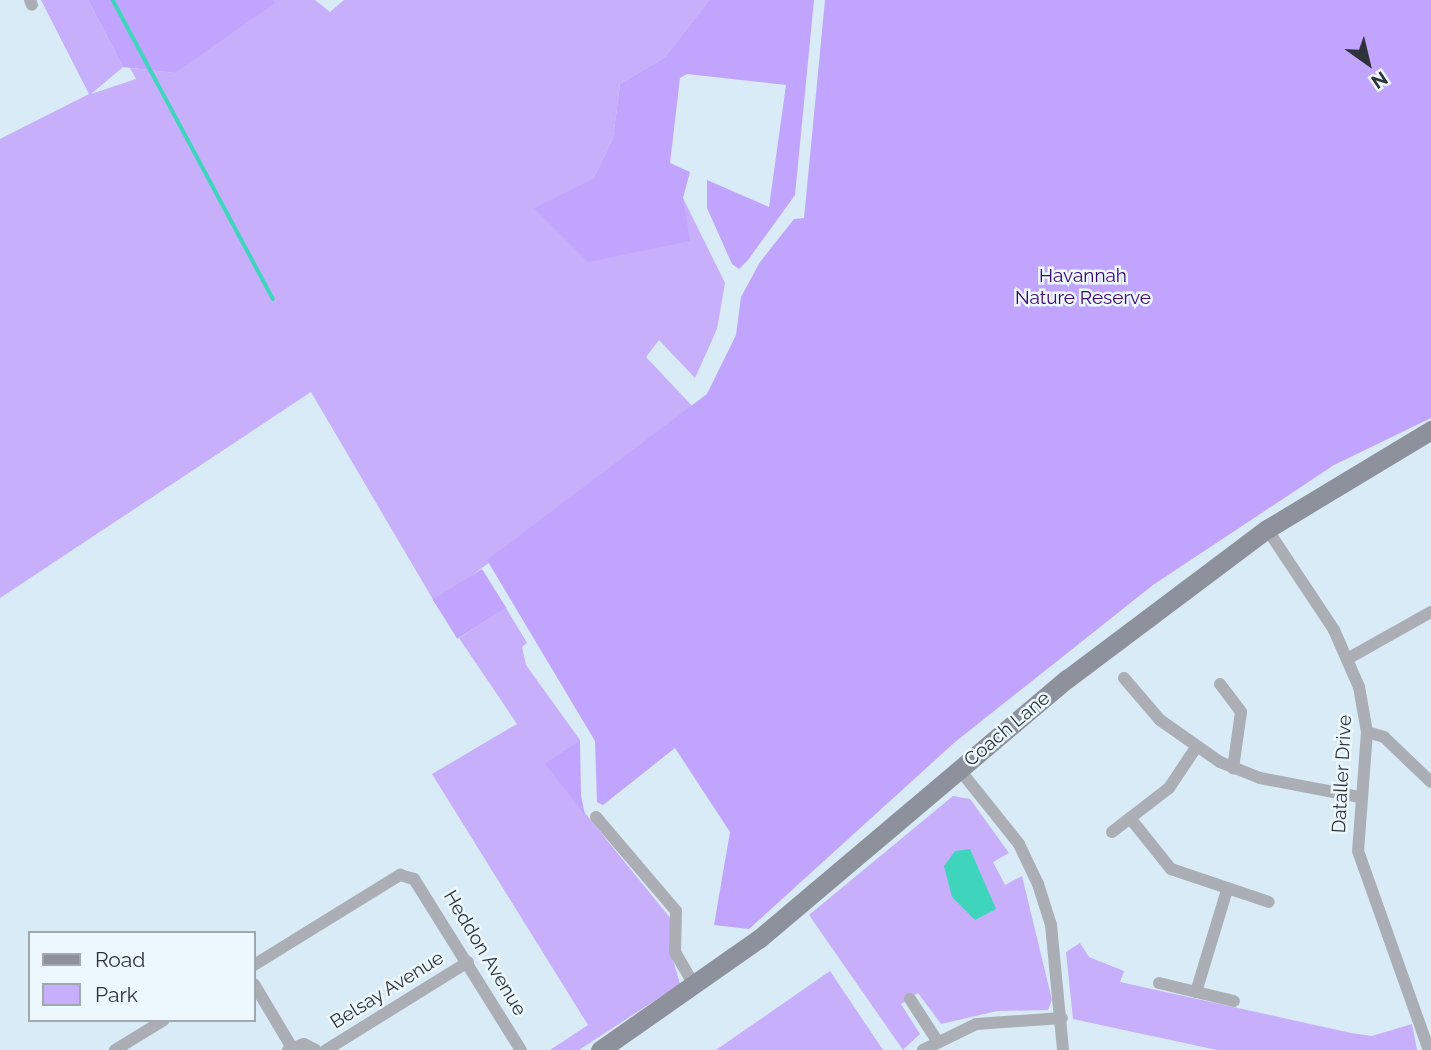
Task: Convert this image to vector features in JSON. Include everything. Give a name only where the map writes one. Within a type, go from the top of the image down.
[{"type":"street","name":"Coach Lane","points":[[611,1047],[695,986],[959,769],[1267,529],[1431,430]]},
{"type":"street","name":"Dataller Drive","points":[[1267,529],[1349,658],[1367,732],[1360,797],[1361,863],[1429,1050]]},
{"type":"street","points":[[1349,658],[1431,612]]},
{"type":"street","points":[[1124,678],[1195,749],[1233,768],[1360,797]]},
{"type":"street","points":[[1220,684],[1241,712],[1233,768]]},
{"type":"street","points":[[1367,732],[1384,737],[1429,775]]},
{"type":"street","points":[[1112,832],[1169,789],[1195,749]]},
{"type":"street","points":[[959,769],[1019,844],[1038,884],[1051,925],[1063,1050]]},
{"type":"street","points":[[596,817],[676,911],[675,951],[695,986]]},
{"type":"street","points":[[1130,818],[1171,869],[1269,902]]},
{"type":"street","name":"Heddon Avenue","points":[[256,964],[400,875],[414,879],[521,1050]]},
{"type":"street","points":[[1196,992],[1227,890]]},
{"type":"street","name":"Belsay Avenue","points":[[326,1050],[468,962]]},
{"type":"street","points":[[1160,983],[1234,1001]]},
{"type":"street","points":[[256,988],[289,1048],[316,1050]]},
{"type":"street","points":[[911,999],[936,1039]]},
{"type":"street","points":[[923,1050],[936,1039],[976,1024],[1062,1018]]},
{"type":"street","points":[[115,1050],[161,1022]]},
{"type":"green space","points":[[41,0],[88,0],[123,67],[91,94],[136,79],[130,68],[175,73],[273,0],[315,0],[330,12],[344,0],[709,0],[665,57],[620,84],[613,138],[593,179],[683,198],[725,283],[717,329],[695,378],[659,340],[646,357],[695,409],[435,603],[311,392],[0,598],[0,139],[89,94]]},
{"type":"green space","points":[[88,0],[273,0],[275,3],[175,73],[123,67]]},
{"type":"green space","points":[[709,0],[814,0],[795,195],[748,260],[739,269],[732,264],[707,208],[707,180],[769,207],[786,85],[687,74],[680,78],[670,163],[690,172],[683,198],[690,241],[588,262],[534,208],[593,179],[613,138],[620,84],[665,57]]},
{"type":"green space","name":"Havannah Nature Reserve","points":[[825,0],[1431,0],[1431,418],[1334,465],[1153,585],[955,742],[749,929],[714,925],[730,832],[675,748],[603,805],[597,802],[595,741],[487,560],[707,394],[736,335],[741,297],[760,262],[794,219],[804,218]]},
{"type":"green space","points":[[482,569],[506,608],[457,639],[433,600]]},
{"type":"green space","points":[[506,608],[527,643],[522,647],[526,665],[580,740],[546,765],[671,919],[670,949],[680,984],[579,1050],[550,1050],[588,1025],[432,774],[517,724],[459,638]]},
{"type":"green space","points":[[580,740],[581,795],[585,815],[545,764]]},
{"type":"green space","points":[[953,796],[970,799],[1009,853],[993,862],[1005,885],[1022,876],[1052,1000],[1048,1010],[997,1011],[941,1024],[918,993],[901,1004],[920,1034],[903,1050],[809,915]]},
{"type":"green space","points":[[1080,943],[1089,957],[1124,971],[1120,982],[1351,1033],[1372,1036],[1412,1024],[1417,1050],[1217,1050],[1073,1019],[1066,952]]},
{"type":"green space","points":[[830,971],[883,1050],[716,1050]]},
{"type":"shaded area","points":[[970,849],[996,909],[975,920],[952,897],[944,866],[955,851]]},
{"type":"waterway","points":[[113,0],[273,299]]}]
